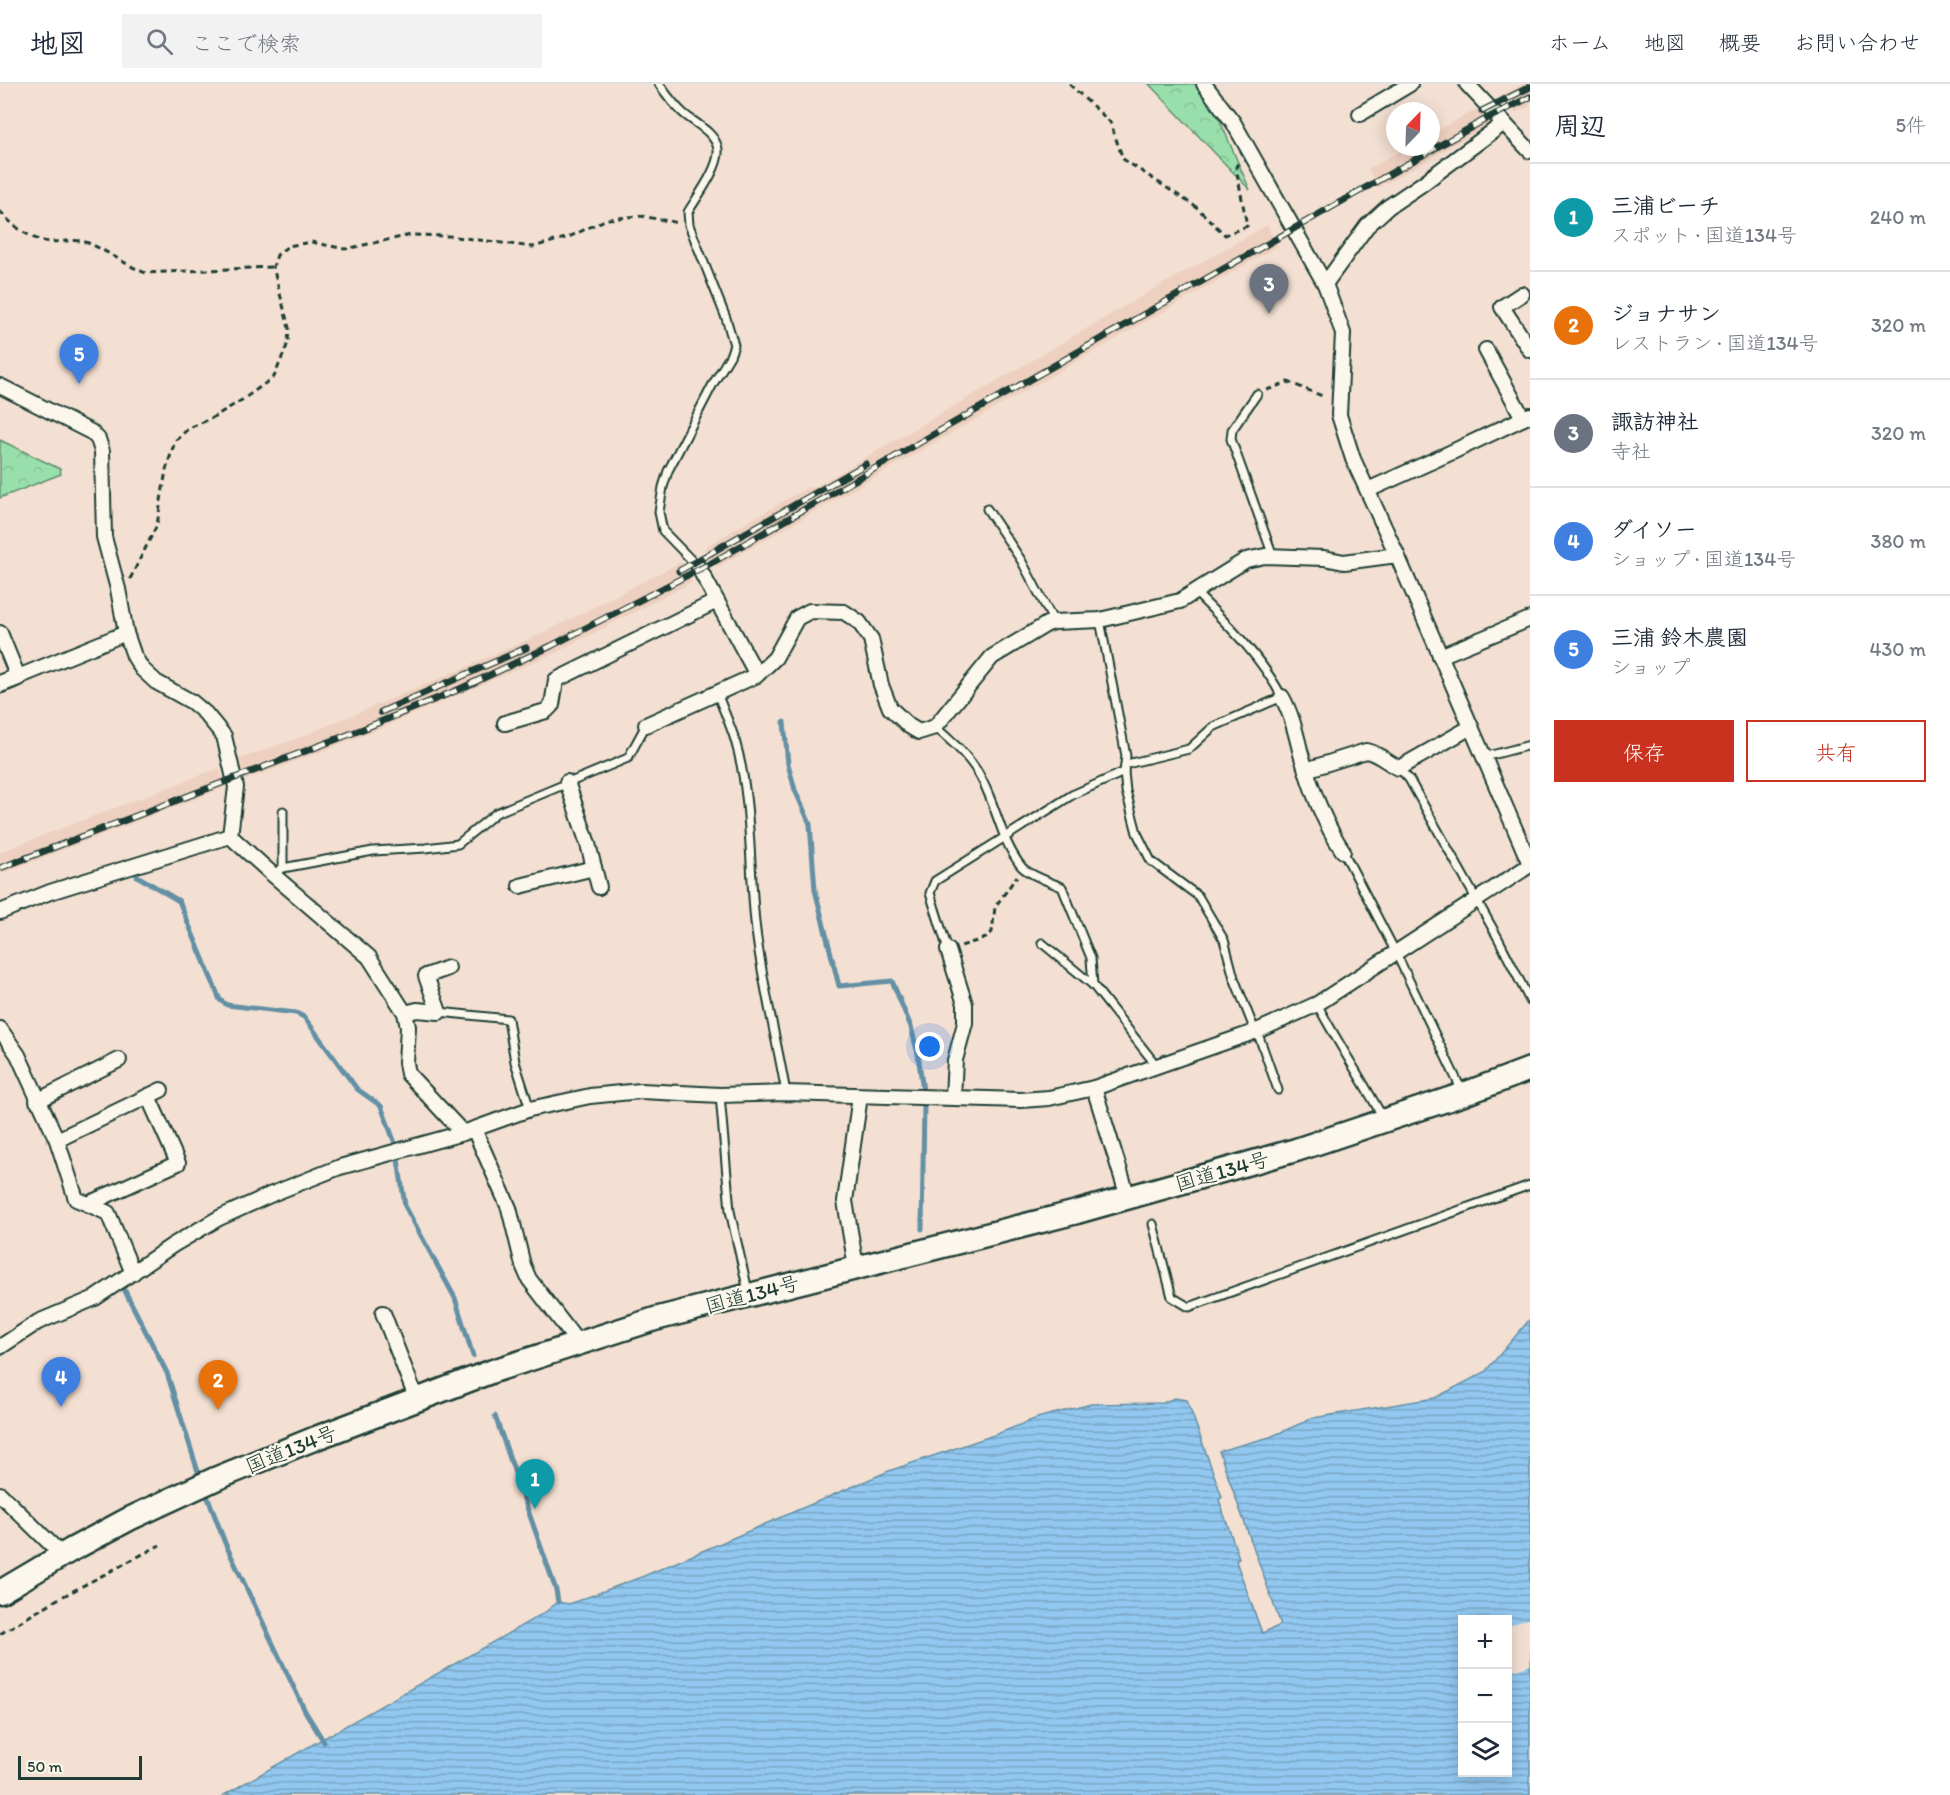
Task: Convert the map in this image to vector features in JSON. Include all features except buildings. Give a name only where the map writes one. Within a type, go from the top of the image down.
[{"type":"highway","name":"国道134号","points":[[0,1592],[62,1555],[215,1479],[417,1400],[578,1343],[655,1319],[1077,1212],[1296,1150],[1385,1122],[1530,1069]]},
{"type":"street","points":[[0,1347],[38,1323],[95,1298],[173,1245],[219,1218],[340,1167],[469,1131],[530,1109],[590,1096],[641,1091],[720,1095],[786,1092],[1021,1100],[1049,1098],[1094,1088],[1256,1031],[1317,1004],[1477,902],[1530,865],[1397,555],[1353,459],[1339,415],[1343,333],[1325,284],[1233,122],[1204,84]]},
{"type":"street","points":[[1360,114],[1410,84]]},
{"type":"street","points":[[1467,84],[1530,151]]},
{"type":"street","points":[[1325,284],[1366,226],[1388,207],[1504,123]]},
{"type":"street","points":[[1522,294],[1502,307],[1530,350]]},
{"type":"street","points":[[1368,490],[1527,416],[1486,350]]},
{"type":"street","points":[[0,386],[91,432],[98,439],[102,451],[104,537],[118,589],[126,633],[134,656],[142,669],[156,682],[192,702],[205,713],[224,736],[236,787],[230,836]]},
{"type":"street","points":[[646,725],[757,675],[776,658],[797,618],[810,611],[844,612],[859,621],[871,639],[881,685],[890,708],[919,732],[936,727],[992,657],[1054,622],[1100,620],[1180,601],[1246,560],[1273,556],[1324,558],[1344,562],[1397,555]]},
{"type":"street","points":[[699,568],[757,675]]},
{"type":"street","points":[[505,723],[546,711],[552,705],[556,680],[717,601]]},
{"type":"street","points":[[1440,656],[1530,620]]},
{"type":"street","points":[[0,633],[18,678]]},
{"type":"street","points":[[0,684],[126,633]]},
{"type":"street","points":[[1282,697],[1291,713],[1306,770],[1329,832],[1343,851]]},
{"type":"street","points":[[1306,770],[1366,751],[1374,753],[1399,768],[1471,727]]},
{"type":"street","points":[[567,782],[599,887]]},
{"type":"street","points":[[230,836],[278,871],[369,957],[405,1013],[408,1027],[406,1064],[408,1074],[469,1131],[509,1208],[522,1265],[529,1279],[578,1343]]},
{"type":"street","points":[[0,912],[50,892],[230,836]]},
{"type":"street","points":[[520,886],[594,868]]},
{"type":"street","points":[[948,950],[965,1004],[965,1023],[955,1060],[953,1097]]},
{"type":"street","points":[[405,1013],[417,1010],[439,1012],[426,976],[448,968]]},
{"type":"street","points":[[0,1029],[18,1055],[37,1101],[57,1140],[76,1199],[108,1213],[133,1273]]},
{"type":"street","points":[[37,1101],[119,1060]]},
{"type":"street","points":[[1094,1088],[1128,1197]]},
{"type":"street","points":[[57,1140],[161,1090]]},
{"type":"street","points":[[87,1204],[178,1163],[148,1096]]},
{"type":"street","points":[[856,1267],[845,1201],[860,1096]]},
{"type":"street","points":[[383,1313],[417,1400]]},
{"type":"street","points":[[0,1494],[62,1555]]},
{"type":"lane","points":[[658,84],[671,101],[716,142],[718,152],[715,165],[705,185],[687,212],[689,225],[726,318],[734,345],[668,471],[659,512],[663,531],[699,568]]},
{"type":"lane","points":[[1257,394],[1232,430],[1231,439],[1273,556]]},
{"type":"lane","points":[[987,509],[1021,560],[1054,622]]},
{"type":"lane","points":[[1126,764],[1189,749],[1213,727],[1282,697],[1273,679],[1241,638],[1194,591]]},
{"type":"lane","points":[[1100,620],[1126,764],[1124,772],[1126,791],[1137,833],[1151,861],[1198,896],[1224,940],[1234,978],[1278,1090]]},
{"type":"lane","points":[[717,693],[735,740],[744,788],[755,921],[763,984],[786,1092]]},
{"type":"lane","points":[[283,811],[278,871],[373,851],[459,844],[496,813],[628,758],[646,725]]},
{"type":"lane","points":[[936,727],[961,749],[970,761],[983,783],[1005,838],[1022,868],[1062,888],[1091,958],[1093,985]]},
{"type":"lane","points":[[1484,757],[1530,745]]},
{"type":"lane","points":[[1399,768],[1409,779],[1498,938],[1530,1001]]},
{"type":"lane","points":[[948,950],[930,892],[935,881],[1072,795],[1124,772]]},
{"type":"lane","points":[[1343,851],[1396,953],[1464,1094]]},
{"type":"lane","points":[[1042,943],[1093,985],[1156,1065]]},
{"type":"lane","points":[[1317,1004],[1343,1053],[1353,1064],[1385,1122]]},
{"type":"lane","points":[[439,1012],[508,1018],[515,1062],[530,1109]]},
{"type":"lane","points":[[720,1095],[730,1211],[749,1295]]},
{"type":"lane","points":[[1153,1224],[1172,1297],[1189,1307],[1530,1185]]},
{"type":"path","points":[[1069,84],[1110,123],[1123,159],[1196,207],[1225,235],[1247,226],[1236,167],[1247,147]]},
{"type":"path","points":[[0,211],[30,236],[48,242],[78,240],[146,273],[273,267]]},
{"type":"path","points":[[118,589],[132,577],[157,525],[166,470],[175,441],[189,428],[210,419],[242,400],[274,377],[288,343],[289,328],[273,267],[277,255],[288,246],[311,242],[345,249],[411,236],[449,236],[533,247],[569,237],[607,219],[641,216],[689,225]]},
{"type":"path","points":[[1257,394],[1288,382],[1339,401]]},
{"type":"path","points":[[948,950],[986,938],[992,932],[995,907],[1022,868]]},
{"type":"path","points":[[0,1634],[56,1600],[160,1545]]},
{"type":"shaded area","points":[[1524,84],[1530,84],[1530,106],[1515,113],[1500,96]]},
{"type":"shaded area","points":[[1477,109],[1490,124],[1440,153],[1440,129]]},
{"type":"shaded area","points":[[1391,156],[1434,156],[1378,188],[1368,169]]},
{"type":"shaded area","points":[[1267,225],[1278,246],[718,567],[705,549],[706,546],[808,487],[814,487],[827,480]]},
{"type":"shaded area","points":[[681,562],[692,582],[555,653],[367,734],[246,780],[239,759],[301,737],[545,632]]},
{"type":"shaded area","points":[[219,768],[226,787],[0,874],[0,852]]},
{"type":"green space","points":[[1149,84],[1204,84],[1250,190]]},
{"type":"green space","points":[[0,440],[60,469],[61,474],[0,498]]},
{"type":"water","points":[[1530,1319],[1530,1795],[224,1795],[544,1613],[558,1602],[569,1604],[644,1576],[889,1471],[1037,1418],[1091,1404],[1163,1403],[1174,1398],[1187,1400],[1222,1497],[1219,1500],[1239,1558],[1236,1561],[1262,1633],[1281,1625],[1219,1451],[1270,1437],[1313,1418],[1435,1398],[1485,1372]]},
{"type":"pier","points":[[1530,1618],[1530,1665],[1517,1670],[1512,1669],[1512,1625]]},
{"type":"waterway","points":[[784,722],[788,764],[795,790],[810,824],[815,890],[839,986],[892,981],[911,1027],[918,1054],[923,1091]]},
{"type":"waterway","points":[[137,876],[179,901],[220,1000],[227,1005],[296,1013],[304,1017],[357,1089],[381,1106],[396,1146],[405,1206],[455,1298],[473,1356]]},
{"type":"waterway","points":[[922,1229],[924,1105]]},
{"type":"waterway","points":[[125,1291],[167,1373],[200,1478]]},
{"type":"waterway","points":[[495,1416],[556,1590],[558,1602]]},
{"type":"waterway","points":[[205,1490],[225,1543],[305,1711],[324,1742]]},
{"type":"railway","points":[[1482,111],[1530,87]]},
{"type":"railway","points":[[0,868],[363,729],[460,689],[551,646],[715,561],[1486,119],[1530,97]]},
{"type":"railway","points":[[679,571],[866,464]]},
{"type":"railway","points":[[381,712],[526,648]]},
{"type":"place","name":"諏訪神社","points":[[1269,314]]},
{"type":"place","name":"三浦 鈴木農園","points":[[79,384]]},
{"type":"place","name":"ダイソー","points":[[61,1407]]},
{"type":"place","name":"ジョナサン","points":[[218,1410]]},
{"type":"place","name":"三浦ビーチ","points":[[535,1509]]}]
